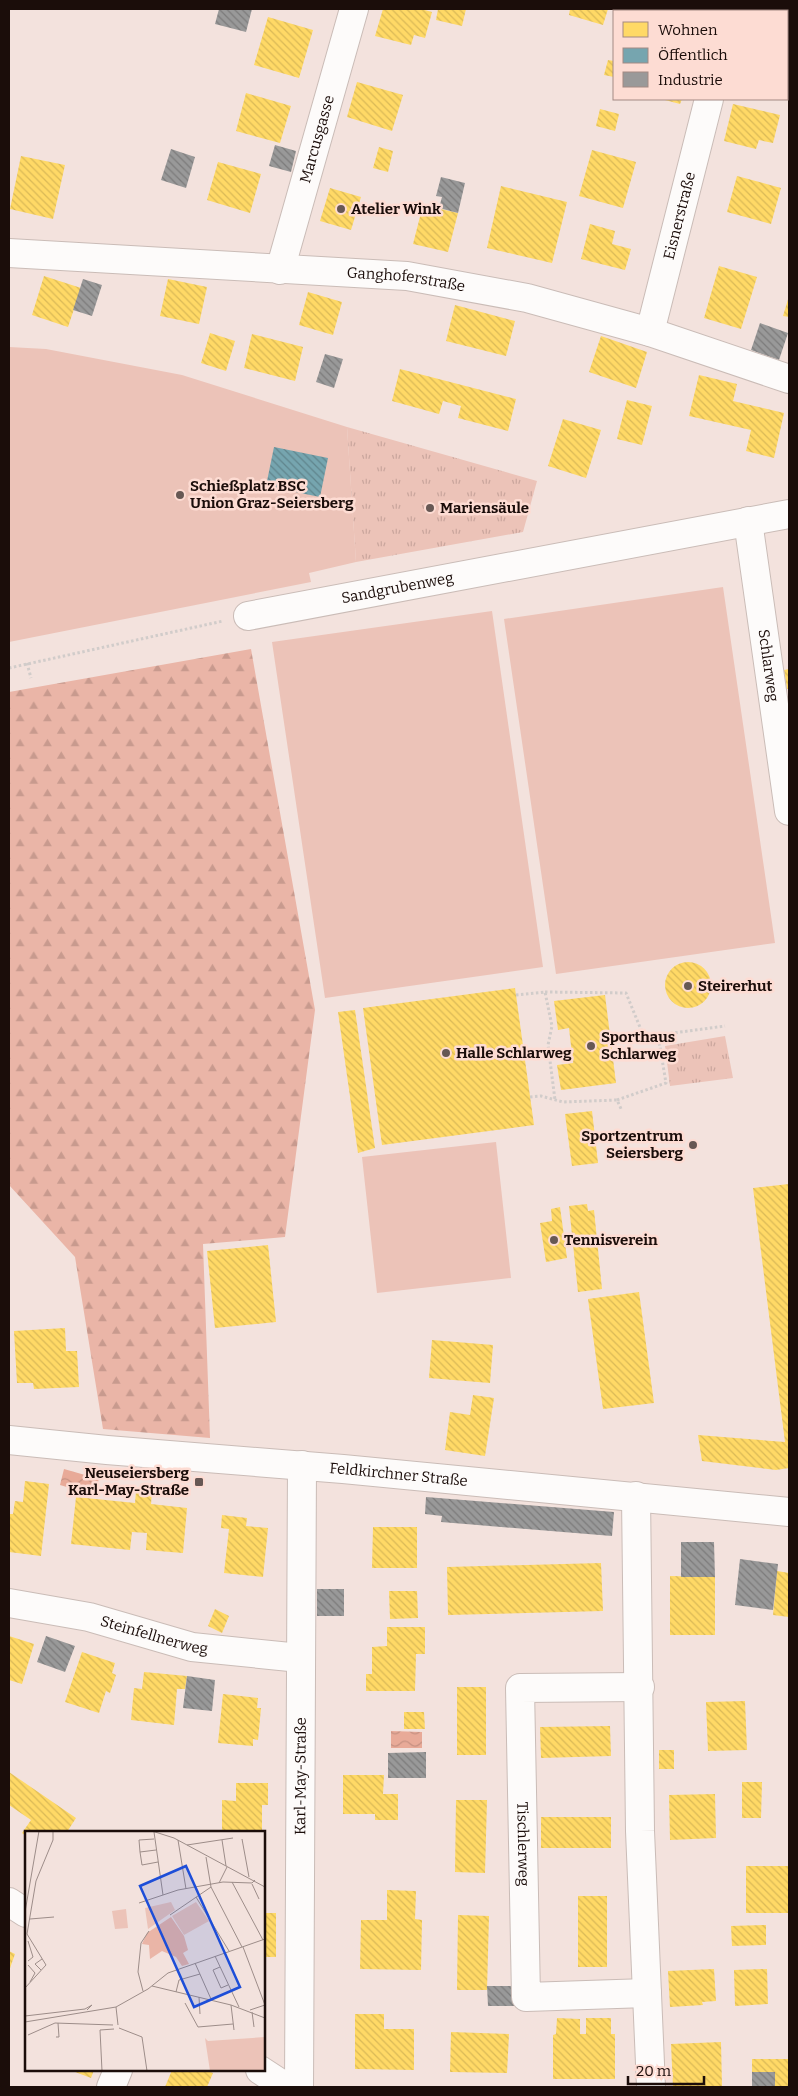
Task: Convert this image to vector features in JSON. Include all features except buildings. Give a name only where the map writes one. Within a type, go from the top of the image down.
[{"type":"street","name":"Marcusgasse","points":[[280,270],[354,9]]},
{"type":"street","name":"Eisnerstraße","points":[[650,332],[709,100]]},
{"type":"street","name":"Ganghoferstraße","points":[[9,253],[417,278],[527,298],[650,332],[789,380]]},
{"type":"street","name":"Sandgrubenweg","points":[[248,616],[789,514]]},
{"type":"street","name":"Schlarweg","points":[[748,521],[789,811]]},
{"type":"street","name":"Feldkirchner Straße","points":[[9,1440],[107,1450],[302,1465],[789,1512]]},
{"type":"street","name":"Karl-May-Straße","points":[[299,2087],[302,1465]]},
{"type":"street","points":[[636,1496],[640,1687],[640,1831],[651,2087]]},
{"type":"street","name":"Steinfellnerweg","points":[[9,1603],[89,1617],[192,1647],[300,1658]]},
{"type":"street","name":"Tischlerweg","points":[[640,1687],[520,1688],[526,1997],[647,1994]]},
{"type":"street","points":[[9,1902],[25,1912]]},
{"type":"street","points":[[111,2087],[118,2071]]},
{"type":"street","points":[[262,2071],[286,2087]]},
{"type":"path","points":[[9,668],[248,616]]},
{"type":"path","points":[[27,663],[31,678]]},
{"type":"path","points":[[545,992],[552,1026],[548,1045],[555,1100]]},
{"type":"path","points":[[516,995],[545,992],[626,993],[644,1037],[725,1026]]},
{"type":"path","points":[[530,1097],[541,1096],[563,1102],[617,1100],[666,1083],[658,1035]]},
{"type":"path","points":[[617,1100],[622,1111]]},
{"type":"green space","name":"Schießplatz BSC Union Graz-Seiersberg","points":[[9,347],[46,349],[182,375],[347,427],[356,562],[309,573],[311,582],[9,642]]},
{"type":"green space","points":[[347,427],[537,481],[523,532],[356,562]]},
{"type":"green space","points":[[723,587],[775,943],[556,974],[504,619]]},
{"type":"green space","points":[[492,611],[543,967],[325,998],[272,642]]},
{"type":"green space","points":[[251,649],[315,1010],[285,1237],[203,1244],[210,1438],[103,1429],[75,1257],[9,1185],[9,692]]},
{"type":"green space","points":[[725,1036],[733,1078],[670,1086],[665,1046]]},
{"type":"green space","points":[[496,1142],[511,1278],[377,1293],[362,1157]]},
{"type":"water","points":[[64,1469],[99,1479],[94,1495],[60,1485]]},
{"type":"water","points":[[391,1731],[422,1732],[422,1748],[391,1748]]},
{"type":"place","name":"Atelier Wink","points":[[341,209]]},
{"type":"place","name":"Schießplatz BSC Union Graz-Seiersberg","points":[[180,495]]},
{"type":"place","name":"Mariensäule","points":[[430,508]]},
{"type":"place","name":"Steirerhut","points":[[688,986]]},
{"type":"place","name":"Sporthaus Schlarweg","points":[[591,1046]]},
{"type":"place","name":"Halle Schlarweg","points":[[446,1053]]},
{"type":"place","name":"Sportzentrum Seiersberg","points":[[693,1145]]},
{"type":"place","name":"Tennisverein","points":[[554,1240]]},
{"type":"place","name":"Neuseiersberg Karl-May-Straße","points":[[199,1482]]}]
